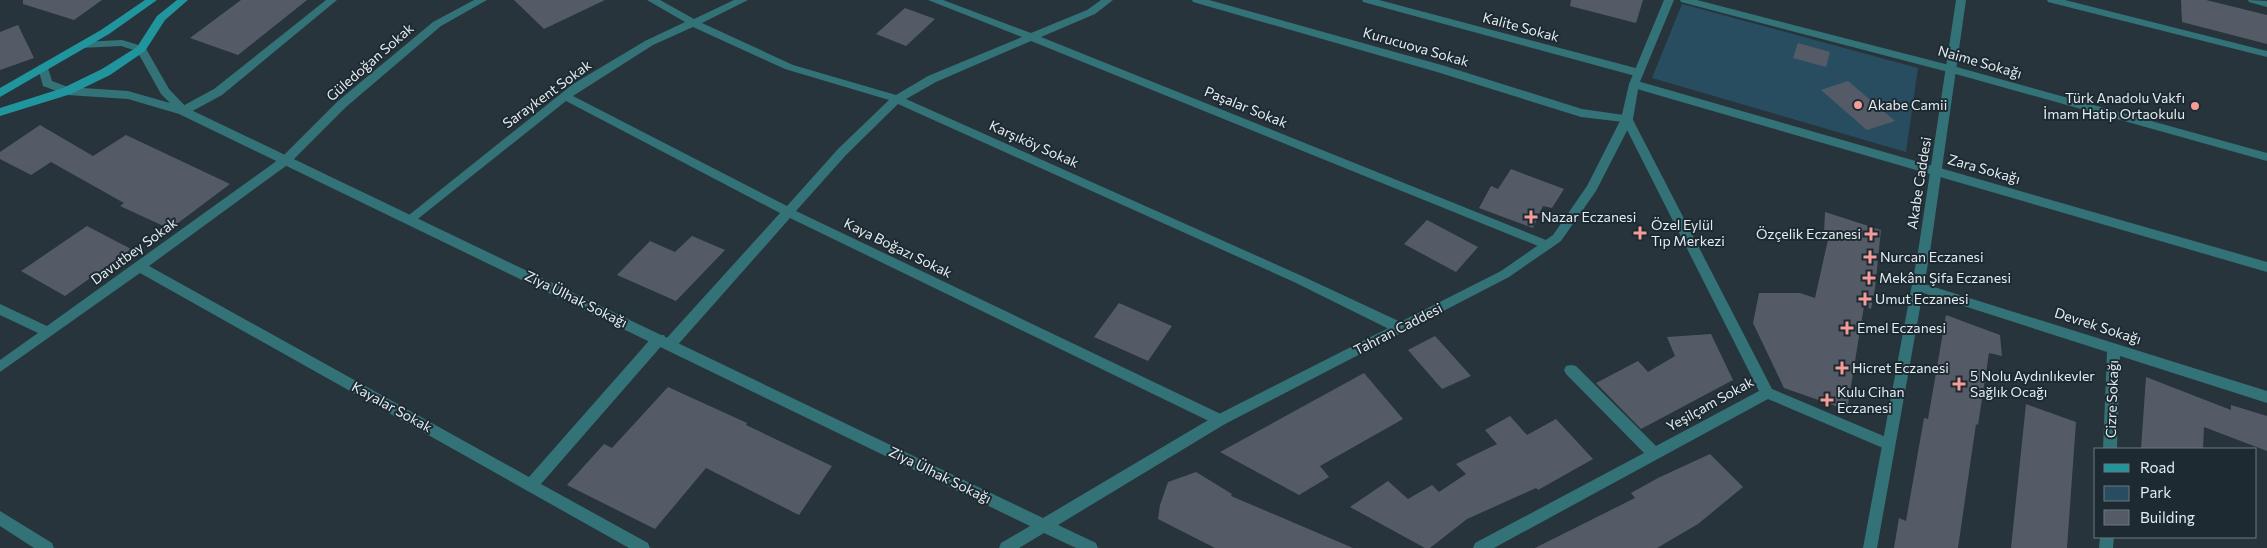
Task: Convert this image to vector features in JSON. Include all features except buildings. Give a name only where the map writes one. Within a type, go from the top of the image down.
[{"type":"main road","points":[[0,93],[80,44],[105,32],[152,0]]},
{"type":"main road","points":[[0,112],[67,90],[106,72],[142,49],[161,18],[183,0]]},
{"type":"street","points":[[43,68],[47,83],[67,90],[128,95],[183,111],[218,92],[332,0]]},
{"type":"street","name":"Güledoğan Sokak","points":[[286,160],[342,104],[437,24],[482,0]]},
{"type":"street","name":"Karşıköy Sokak","points":[[652,0],[694,23],[789,67],[897,99],[1298,279],[1400,328]]},
{"type":"street","name":"Saraykent Sokak","points":[[410,219],[576,87],[649,43],[743,0]]},
{"type":"street","name":"Paşalar Sokak","points":[[933,0],[1031,37],[1547,244]]},
{"type":"street","points":[[530,485],[664,341],[788,212],[842,152],[897,99],[932,79],[1091,12],[1108,0]]},
{"type":"street","name":"Kurucuova Sokak","points":[[1197,0],[1441,69],[1582,113],[1627,119]]},
{"type":"street","name":"Kalite Sokak","points":[[1367,0],[1636,79]]},
{"type":"street","name":"Tahran Caddesi","points":[[1006,548],[1220,420],[1505,274],[1557,238],[1592,188],[1627,119],[1636,79],[1669,0]]},
{"type":"street","name":"Naime Sokağı","points":[[1685,0],[1953,70],[2267,156]]},
{"type":"street","name":"Akabe Caddesi","points":[[1870,548],[1918,287],[1953,70],[1961,0]]},
{"type":"street","points":[[2052,0],[2267,54]]},
{"type":"street","points":[[2253,0],[2267,4]]},
{"type":"street","points":[[80,44],[122,43],[142,49]]},
{"type":"street","name":"Ziya Ülhak Sokağı","points":[[142,49],[165,91],[183,111],[1091,548]]},
{"type":"street","name":"Zara Sokağı","points":[[1636,79],[1936,171],[2267,268]]},
{"type":"street","name":"Kaya Boğazı Sokak","points":[[565,96],[788,212],[1220,420]]},
{"type":"street","name":"Yeşilçam Sokak","points":[[1480,548],[1767,393],[1627,119]]},
{"type":"street","name":"Davutbey Sokak","points":[[0,367],[286,160]]},
{"type":"street","name":"Kayalar Sokak","points":[[140,267],[643,548]]},
{"type":"street","name":"Devrek Sokağı","points":[[1918,287],[2267,398]]},
{"type":"street","points":[[0,309],[48,332]]},
{"type":"street","name":"Cizre Sokağı","points":[[2110,448],[2114,349]]},
{"type":"street","points":[[1571,370],[1654,454]]},
{"type":"street","points":[[1767,393],[1888,444]]},
{"type":"street","points":[[0,518],[47,548]]},
{"type":"green space","points":[[1682,4],[1918,68],[1906,152],[1652,78]]},
{"type":"place","name":"Akabe Camii","points":[[1858,105]]},
{"type":"place","name":"Türk Anadolu Vakfı İmam Hatip Ortaokulu","points":[[2195,106]]},
{"type":"place","name":"Nazar Eczanesi","points":[[1531,217]]},
{"type":"place","name":"Özel Eylül Tıp Merkezi","points":[[1640,233]]},
{"type":"place","name":"Özçelik Eczanesi","points":[[1871,234]]},
{"type":"place","name":"Nurcan Eczanesi","points":[[1870,257]]},
{"type":"place","name":"Mekânı Şifa Eczanesi","points":[[1869,278]]},
{"type":"place","name":"Umut Eczanesi","points":[[1865,299]]},
{"type":"place","name":"Emel Eczanesi","points":[[1847,328]]},
{"type":"place","name":"Hicret Eczanesi","points":[[1842,368]]},
{"type":"place","name":"5 Nolu Aydınlıkevler Sağlık Ocağı","points":[[1959,384]]},
{"type":"place","name":"Kulu Cihan Eczanesi","points":[[1827,400]]}]
